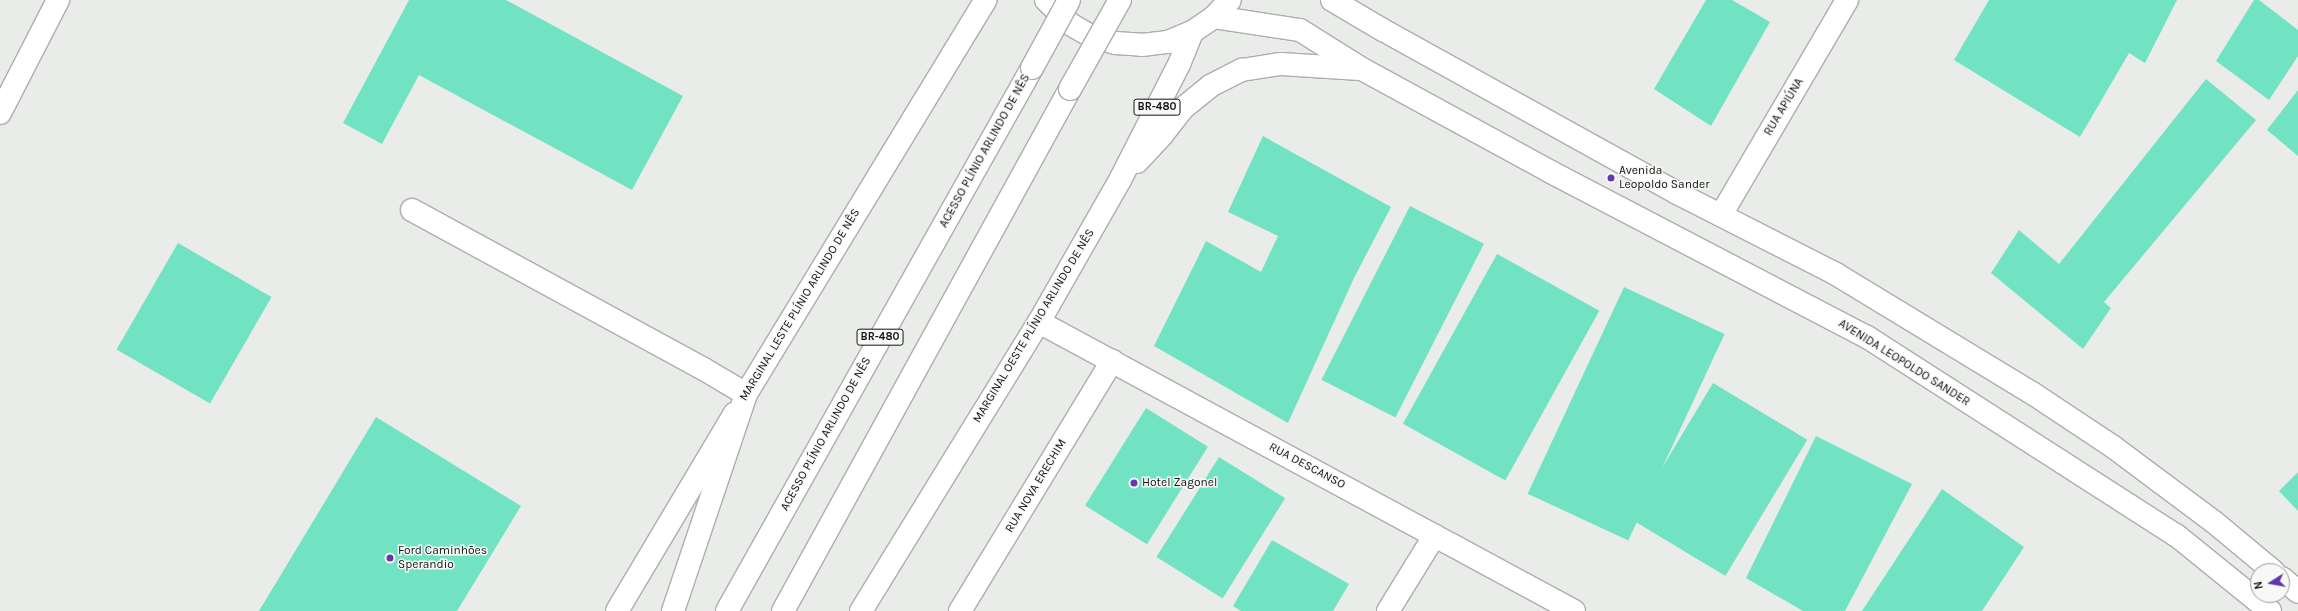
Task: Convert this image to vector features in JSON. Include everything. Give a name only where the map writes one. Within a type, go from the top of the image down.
[{"type":"main road","points":[[0,113],[58,0]]},
{"type":"main road","name":"MARGINAL LESTE PLÍNIO ARLINDO DE NÊS","points":[[617,611],[746,394],[986,0]]},
{"type":"main road","points":[[1046,0],[1070,24],[1091,36],[1116,43],[1142,45],[1168,42],[1192,32],[1214,18],[1230,0]]},
{"type":"main road","name":"ACESSO PLÍNIO ARLINDO DE NÊS","points":[[727,611],[1069,0]]},
{"type":"main road","points":[[783,611],[1120,0]]},
{"type":"main road","points":[[1332,0],[1489,89],[1721,215],[1836,274],[2032,393],[2125,456],[2214,522],[2263,563]]},
{"type":"main road","name":"RUA APIÚNA","points":[[1721,215],[1847,0]]},
{"type":"main road","name":"AVENIDA LEOPOLDO SANDER","points":[[1214,18],[1300,30],[1362,69],[1551,172],[1867,337],[2176,535],[2270,611]]},
{"type":"main road","name":"MARGINAL OESTE PLÍNIO ARLINDO DE NÊS","points":[[861,611],[1039,322],[1120,180],[1180,62],[1192,32]]},
{"type":"main road","points":[[1120,180],[1162,135],[1182,109],[1210,86],[1242,70],[1281,64],[1362,69]]},
{"type":"main road","points":[[412,210],[702,368],[746,394],[673,611]]},
{"type":"main road","name":"RUA DESCANSO","points":[[1039,322],[1435,534],[1574,611]]},
{"type":"main road","name":"RUA NOVA ERECHIM","points":[[960,611],[1112,361]]},
{"type":"main road","points":[[1388,611],[1435,534]]},
{"type":"main road","points":[[2290,585],[2298,592]]},
{"type":"building","points":[[409,0],[506,0],[683,96],[632,190],[419,75],[382,144],[343,123]]},
{"type":"building","points":[[1706,0],[1732,0],[1770,22],[1711,126],[1654,89]]},
{"type":"building","points":[[1989,0],[2177,0],[2145,63],[2129,53],[2080,137],[1954,60]]},
{"type":"building","points":[[2254,0],[2259,0],[2298,30],[2298,56],[2269,100],[2216,61]]},
{"type":"building","points":[[2206,79],[2256,120],[2104,302],[2111,308],[2083,349],[1991,273],[2019,230],[2059,264]]},
{"type":"building","points":[[2298,90],[2298,156],[2267,130]]},
{"type":"building","points":[[1263,136],[1391,207],[1354,278],[1288,423],[1154,346],[1206,241],[1261,272],[1278,236],[1228,212]]},
{"type":"building","points":[[1410,206],[1484,244],[1395,417],[1321,380]]},
{"type":"building","points":[[178,243],[272,297],[210,404],[116,350]]},
{"type":"building","points":[[1497,254],[1599,311],[1505,480],[1403,424]]},
{"type":"building","points":[[1624,287],[1725,334],[1628,541],[1528,494]]},
{"type":"building","points":[[1713,383],[1807,440],[1725,576],[1631,519]]},
{"type":"building","points":[[1146,408],[1208,447],[1147,544],[1085,506]]},
{"type":"building","name":"Ford Caminhões Sperandio","points":[[376,417],[521,506],[457,611],[259,611]]},
{"type":"building","points":[[1816,436],[1912,484],[1845,611],[1803,611],[1746,578]]},
{"type":"building","points":[[1219,457],[1285,498],[1223,598],[1156,557]]},
{"type":"building","points":[[2298,472],[2298,511],[2279,491]]},
{"type":"building","points":[[1942,489],[2024,547],[1982,611],[1862,611]]},
{"type":"building","points":[[1272,540],[1349,584],[1333,611],[1241,611],[1233,606]]},
{"type":"place","name":"Avenida Leopoldo Sander","points":[[1611,178]]},
{"type":"place","name":"Hotel Zagonel","points":[[1134,483]]},
{"type":"place","name":"Ford Caminhões Sperandio","points":[[390,558]]}]
